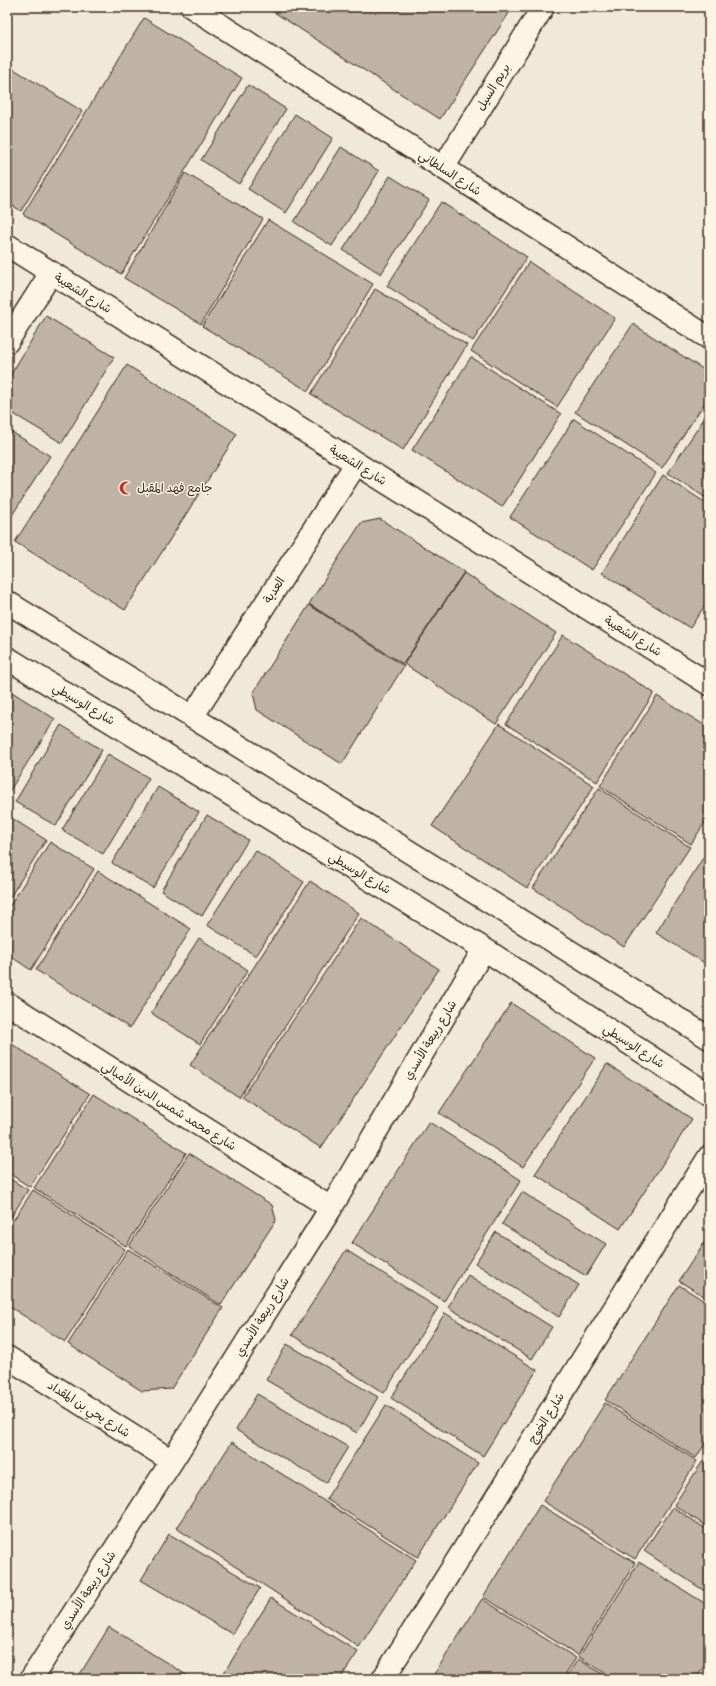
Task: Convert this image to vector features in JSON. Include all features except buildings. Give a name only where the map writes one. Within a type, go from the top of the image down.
[{"type":"street","name":"شارع السلطاني","points":[[192,7],[709,338]]},
{"type":"street","name":"بريم السيل","points":[[443,168],[543,7]]},
{"type":"street","name":"شارع الشعيبة","points":[[7,245],[709,684]]},
{"type":"street","points":[[7,342],[51,273]]},
{"type":"street","name":"العدية","points":[[192,717],[356,464]]},
{"type":"street","points":[[7,602],[709,1038]]},
{"type":"street","name":"شارع الوسيطي","points":[[7,658],[484,949],[709,1096]]},
{"type":"street","name":"شارع ربيعة الأسدي","points":[[31,1679],[172,1461],[331,1208],[484,949]]},
{"type":"street","name":"شارع محمد شمس الدين الأمبالي","points":[[7,1003],[331,1208]]},
{"type":"street","name":"شارع الخوج","points":[[383,1679],[709,1157]]},
{"type":"street","name":"شارع يحي بن المقداد","points":[[7,1358],[172,1461]]},
{"type":"place","name":"جامع فهد المقبل","points":[[126,488]]}]
